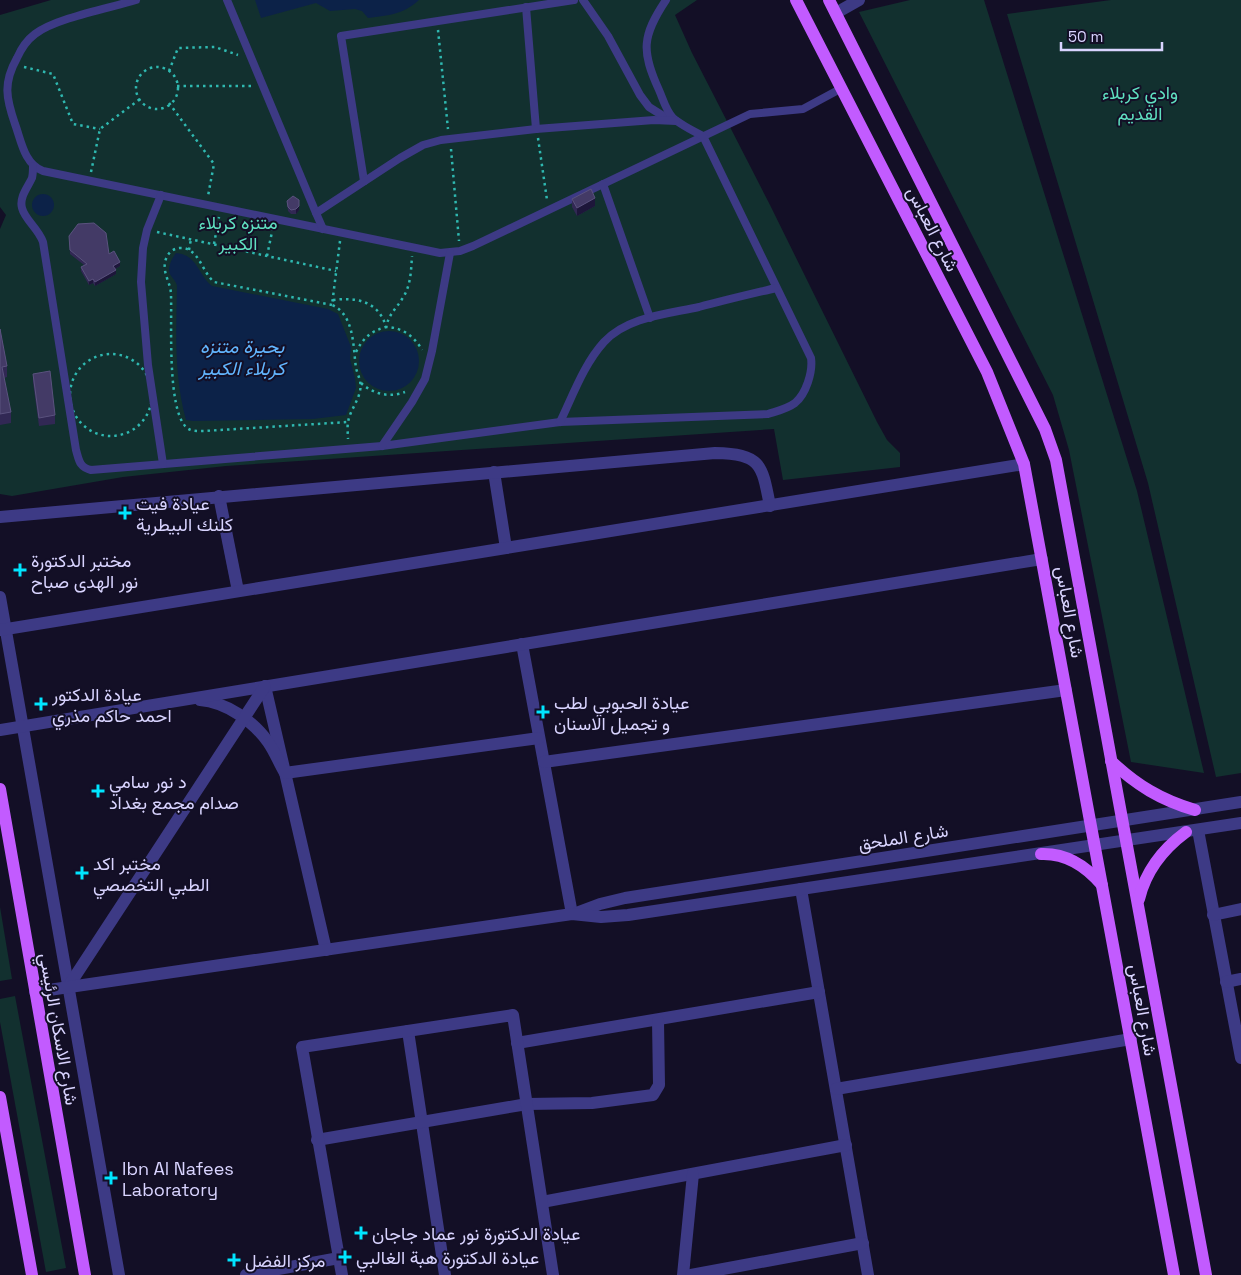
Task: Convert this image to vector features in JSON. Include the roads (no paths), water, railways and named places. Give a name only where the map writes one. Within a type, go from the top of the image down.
[{"type":"main road","name":"شارع العباس","points":[[796,0],[987,372],[1024,464],[1174,1275]]},
{"type":"main road","name":"شارع العباس","points":[[829,0],[1045,428],[1056,460],[1206,1275]]},
{"type":"main road","points":[[1111,761],[1129,778],[1149,792],[1194,810]]},
{"type":"main road","name":"شارع الاسكان الرئيسي","points":[[0,789],[85,1275]]},
{"type":"main road","points":[[1138,904],[1144,882],[1154,862],[1169,846],[1192,831]]},
{"type":"main road","points":[[1040,854],[1061,856],[1080,864],[1102,886]]},
{"type":"main road","points":[[0,1097],[32,1275]]},
{"type":"street","points":[[836,13],[858,0]]},
{"type":"street","points":[[0,517],[715,453],[728,453],[753,460],[765,478],[770,506]]},
{"type":"street","points":[[3,629],[1024,464]]},
{"type":"street","points":[[494,472],[506,548]]},
{"type":"street","points":[[219,496],[238,591]]},
{"type":"street","points":[[0,730],[1042,559]]},
{"type":"street","points":[[0,597],[3,629],[22,726],[119,1275]]},
{"type":"street","points":[[35,992],[572,914],[522,644]]},
{"type":"street","points":[[68,988],[265,686]]},
{"type":"street","points":[[265,686],[326,950]]},
{"type":"street","points":[[544,762],[1066,690]]},
{"type":"street","points":[[193,698],[222,705],[257,728],[268,742],[285,773]]},
{"type":"street","points":[[285,773],[540,738]]},
{"type":"street","name":"شارع الملحق","points":[[572,914],[625,898],[1241,802]]},
{"type":"street","name":"شارع الملحق","points":[[572,914],[601,917],[628,915],[1241,823]]},
{"type":"street","points":[[1192,831],[1213,914],[1240,1051]]},
{"type":"street","points":[[798,871],[868,1275]]},
{"type":"street","points":[[1213,914],[1241,910]]},
{"type":"street","points":[[1226,982],[1241,979]]},
{"type":"street","points":[[517,1043],[658,1021],[819,992]]},
{"type":"street","points":[[342,1275],[302,1047],[513,1015],[553,1275]]},
{"type":"street","points":[[317,1140],[526,1104],[592,1103],[653,1095],[659,1085],[658,1021]]},
{"type":"street","points":[[408,1031],[445,1275]]},
{"type":"street","points":[[836,1089],[1131,1039]]},
{"type":"street","points":[[542,1202],[846,1145]]},
{"type":"street","points":[[683,1275],[693,1174]]},
{"type":"street","points":[[691,1275],[863,1243]]},
{"type":"street","points":[[246,1275],[300,1270],[339,1258]]},
{"type":"lane","points":[[136,0],[48,26],[30,39],[13,64],[8,80],[6,97],[25,152],[33,166],[43,171],[89,181],[450,253],[473,246],[750,114],[803,109],[842,88]]},
{"type":"lane","points":[[227,0],[323,228]]},
{"type":"lane","points":[[364,181],[341,36],[574,0]]},
{"type":"lane","points":[[583,0],[608,36],[640,95],[649,107],[668,120]]},
{"type":"lane","points":[[33,166],[32,177],[22,198],[21,206],[40,233],[43,242],[79,463],[84,468],[91,470],[382,446],[560,422],[768,414],[796,403],[803,392],[812,367],[810,358],[703,136],[672,118],[650,70],[647,59],[647,37],[656,15],[666,0]]},
{"type":"lane","points":[[526,7],[536,129]]},
{"type":"lane","points":[[316,213],[412,150],[432,142],[449,138],[536,129],[668,120],[678,121]]},
{"type":"lane","points":[[603,184],[650,318]]},
{"type":"lane","points":[[161,195],[147,230],[143,248],[141,282],[152,392],[163,464]]},
{"type":"lane","points":[[382,446],[425,379],[434,343],[450,253]]},
{"type":"lane","points":[[560,422],[588,364],[604,342],[622,329],[650,318],[776,288]]},
{"type":"water","points":[[255,0],[419,0],[407,9],[389,15],[368,18],[362,11],[355,9],[330,11],[316,3],[261,18]]},
{"type":"water","points":[[43,194],[51,197],[54,205],[51,213],[43,216],[35,213],[32,205],[35,197]]},
{"type":"water","name":"بحيرة متنزه كربلاء الكبير","points":[[176,253],[189,257],[212,286],[328,309],[338,314],[351,347],[350,359],[356,388],[346,415],[313,419],[186,420],[179,387],[176,337],[177,287],[169,270]]},
{"type":"water","points":[[389,331],[406,336],[414,344],[419,361],[414,378],[406,386],[389,391],[372,386],[364,378],[359,361],[364,344],[372,336]]},
{"type":"place","name":"عيادة فيت كلنك البيطرية","points":[[125,513]]},
{"type":"place","name":"مختبر الدكتورة نور الهدى صباح","points":[[20,570]]},
{"type":"place","name":"عيادة الدكتور احمد حاكم مذري","points":[[41,704]]},
{"type":"place","name":"عيادة الحبوبي لطب و تجميل الاسنان","points":[[543,712]]},
{"type":"place","name":"د نور سامي صدام مجمع بغداد","points":[[98,791]]},
{"type":"place","name":"مختبر اكد الطبي التخصصي","points":[[82,873]]},
{"type":"place","name":"Ibn Al Nafees Laboratory","points":[[111,1178]]},
{"type":"place","name":"عيادة الدكتورة نور عماد جاجان","points":[[361,1233]]},
{"type":"place","name":"عيادة الدكتورة هبة الغالبي","points":[[345,1257]]},
{"type":"place","name":"مركز الفضل","points":[[234,1260]]},
{"type":"park label","name":"وادي كربلاء القديم","points":[[1140,102]]},
{"type":"park label","name":"متنزه كربلاء الكبير","points":[[238,232]]}]
